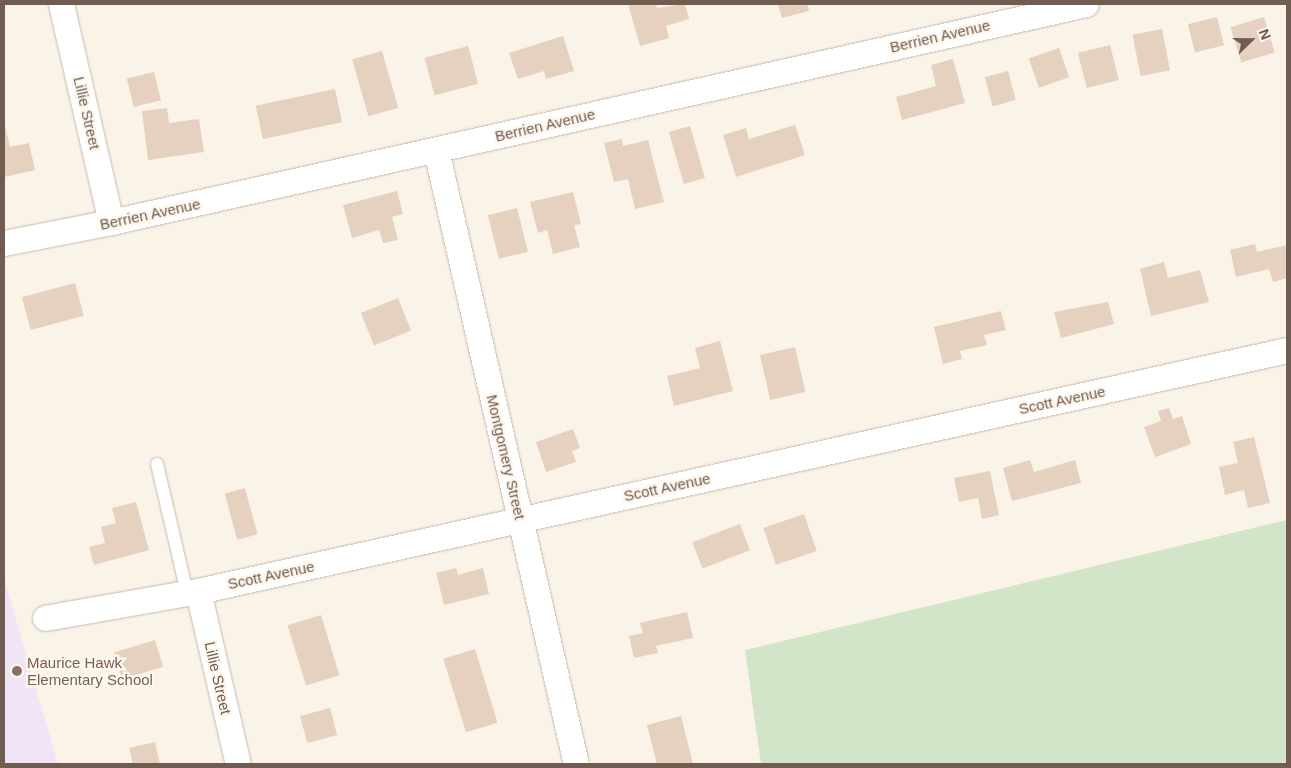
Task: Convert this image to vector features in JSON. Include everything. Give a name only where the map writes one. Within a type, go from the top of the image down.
[{"type":"street","name":"Lillie Street","points":[[61,4],[111,222]]},
{"type":"street","name":"Berrien Avenue","points":[[4,243],[111,222],[1086,4]]},
{"type":"street","name":"Montgomery Street","points":[[436,150],[576,764]]},
{"type":"street","name":"Scott Avenue","points":[[45,618],[192,592],[1287,350]]},
{"type":"street","name":"Lillie Street","points":[[192,592],[238,764]]},
{"type":"lane","points":[[158,464],[192,592]]},
{"type":"shaded area","name":"Maurice Hawk Elementary School","points":[[4,578],[58,764],[4,764]]},
{"type":"green space","points":[[1287,520],[1287,764],[761,764],[745,650]]},
{"type":"building","points":[[628,4],[656,4],[657,8],[685,4],[689,19],[666,26],[669,38],[640,46]]},
{"type":"building","points":[[778,4],[807,4],[809,11],[782,18]]},
{"type":"building","points":[[1217,17],[1224,45],[1195,52],[1188,24]]},
{"type":"building","points":[[1264,17],[1275,52],[1241,63],[1231,27]]},
{"type":"building","points":[[1162,29],[1170,70],[1141,76],[1133,35]]},
{"type":"building","points":[[563,36],[574,71],[546,79],[544,71],[518,79],[509,53]]},
{"type":"building","points":[[1110,45],[1119,80],[1087,88],[1078,53]]},
{"type":"building","points":[[468,46],[478,84],[435,95],[425,58]]},
{"type":"building","points":[[1059,48],[1069,77],[1039,88],[1029,58]]},
{"type":"building","points":[[382,51],[398,108],[368,116],[352,60]]},
{"type":"building","points":[[953,59],[965,103],[902,120],[896,97],[936,86],[931,65]]},
{"type":"building","points":[[1008,71],[1016,100],[993,106],[985,77]]},
{"type":"building","points":[[154,72],[161,100],[134,107],[127,79]]},
{"type":"building","points":[[335,89],[342,122],[263,139],[256,106]]},
{"type":"building","points":[[167,108],[169,123],[199,119],[204,152],[148,160],[142,111]]},
{"type":"building","points":[[4,122],[10,147],[29,143],[35,170],[4,177]]},
{"type":"building","points":[[795,125],[805,155],[736,177],[723,135],[746,128],[749,139]]},
{"type":"building","points":[[690,126],[705,178],[684,184],[669,132]]},
{"type":"building","points":[[622,139],[623,146],[648,140],[664,202],[635,209],[628,179],[614,182],[604,143]]},
{"type":"building","points":[[397,191],[403,214],[392,217],[398,240],[383,243],[379,230],[352,238],[343,205]]},
{"type":"building","points":[[573,192],[581,224],[574,225],[580,247],[553,254],[547,230],[538,233],[530,202]]},
{"type":"building","points":[[517,208],[528,252],[499,259],[488,215]]},
{"type":"building","points":[[1255,244],[1257,252],[1287,245],[1287,278],[1273,282],[1269,269],[1236,277],[1230,250]]},
{"type":"building","points":[[1164,262],[1168,278],[1200,270],[1209,302],[1151,316],[1140,269]]},
{"type":"building","points":[[75,283],[84,316],[31,330],[22,297]]},
{"type":"building","points":[[398,298],[411,330],[374,345],[361,313]]},
{"type":"building","points":[[1108,302],[1114,324],[1061,338],[1054,312]]},
{"type":"building","points":[[1001,311],[1006,330],[984,335],[987,345],[960,351],[962,359],[943,364],[934,327]]},
{"type":"building","points":[[720,341],[733,391],[674,406],[667,376],[700,368],[695,348]]},
{"type":"building","points":[[795,347],[805,392],[770,400],[760,355]]},
{"type":"building","points":[[1169,408],[1173,419],[1182,416],[1191,444],[1155,457],[1144,427],[1161,421],[1158,411]]},
{"type":"building","points":[[573,429],[580,448],[572,451],[576,462],[546,472],[536,442]]},
{"type":"building","points":[[1254,437],[1270,503],[1248,508],[1244,490],[1225,495],[1219,467],[1238,463],[1233,442]]},
{"type":"building","points":[[1030,460],[1034,472],[1075,460],[1081,483],[1012,501],[1003,468]]},
{"type":"building","points":[[990,471],[999,515],[982,519],[978,498],[959,502],[954,478]]},
{"type":"building","points":[[245,488],[257,534],[237,540],[225,493]]},
{"type":"building","points":[[136,502],[149,550],[94,565],[89,547],[105,543],[101,527],[116,523],[112,508]]},
{"type":"building","points":[[804,514],[817,551],[776,565],[763,528]]},
{"type":"building","points":[[740,524],[750,550],[702,568],[692,542]]},
{"type":"building","points":[[456,568],[458,575],[483,568],[489,594],[444,605],[436,573]]},
{"type":"building","points":[[687,612],[693,638],[656,646],[658,653],[634,658],[629,636],[643,633],[640,623]]},
{"type":"building","points":[[321,615],[339,675],[306,685],[288,625]]},
{"type":"building","points":[[155,640],[163,667],[122,679],[114,653]]},
{"type":"building","points":[[475,649],[498,723],[466,732],[443,659]]},
{"type":"building","points":[[330,708],[337,735],[307,743],[300,716]]},
{"type":"building","points":[[681,716],[693,764],[657,764],[647,725]]},
{"type":"building","points":[[155,742],[160,764],[133,764],[129,748]]},
{"type":"place","name":"Maurice Hawk Elementary School","points":[[17,671]]}]
